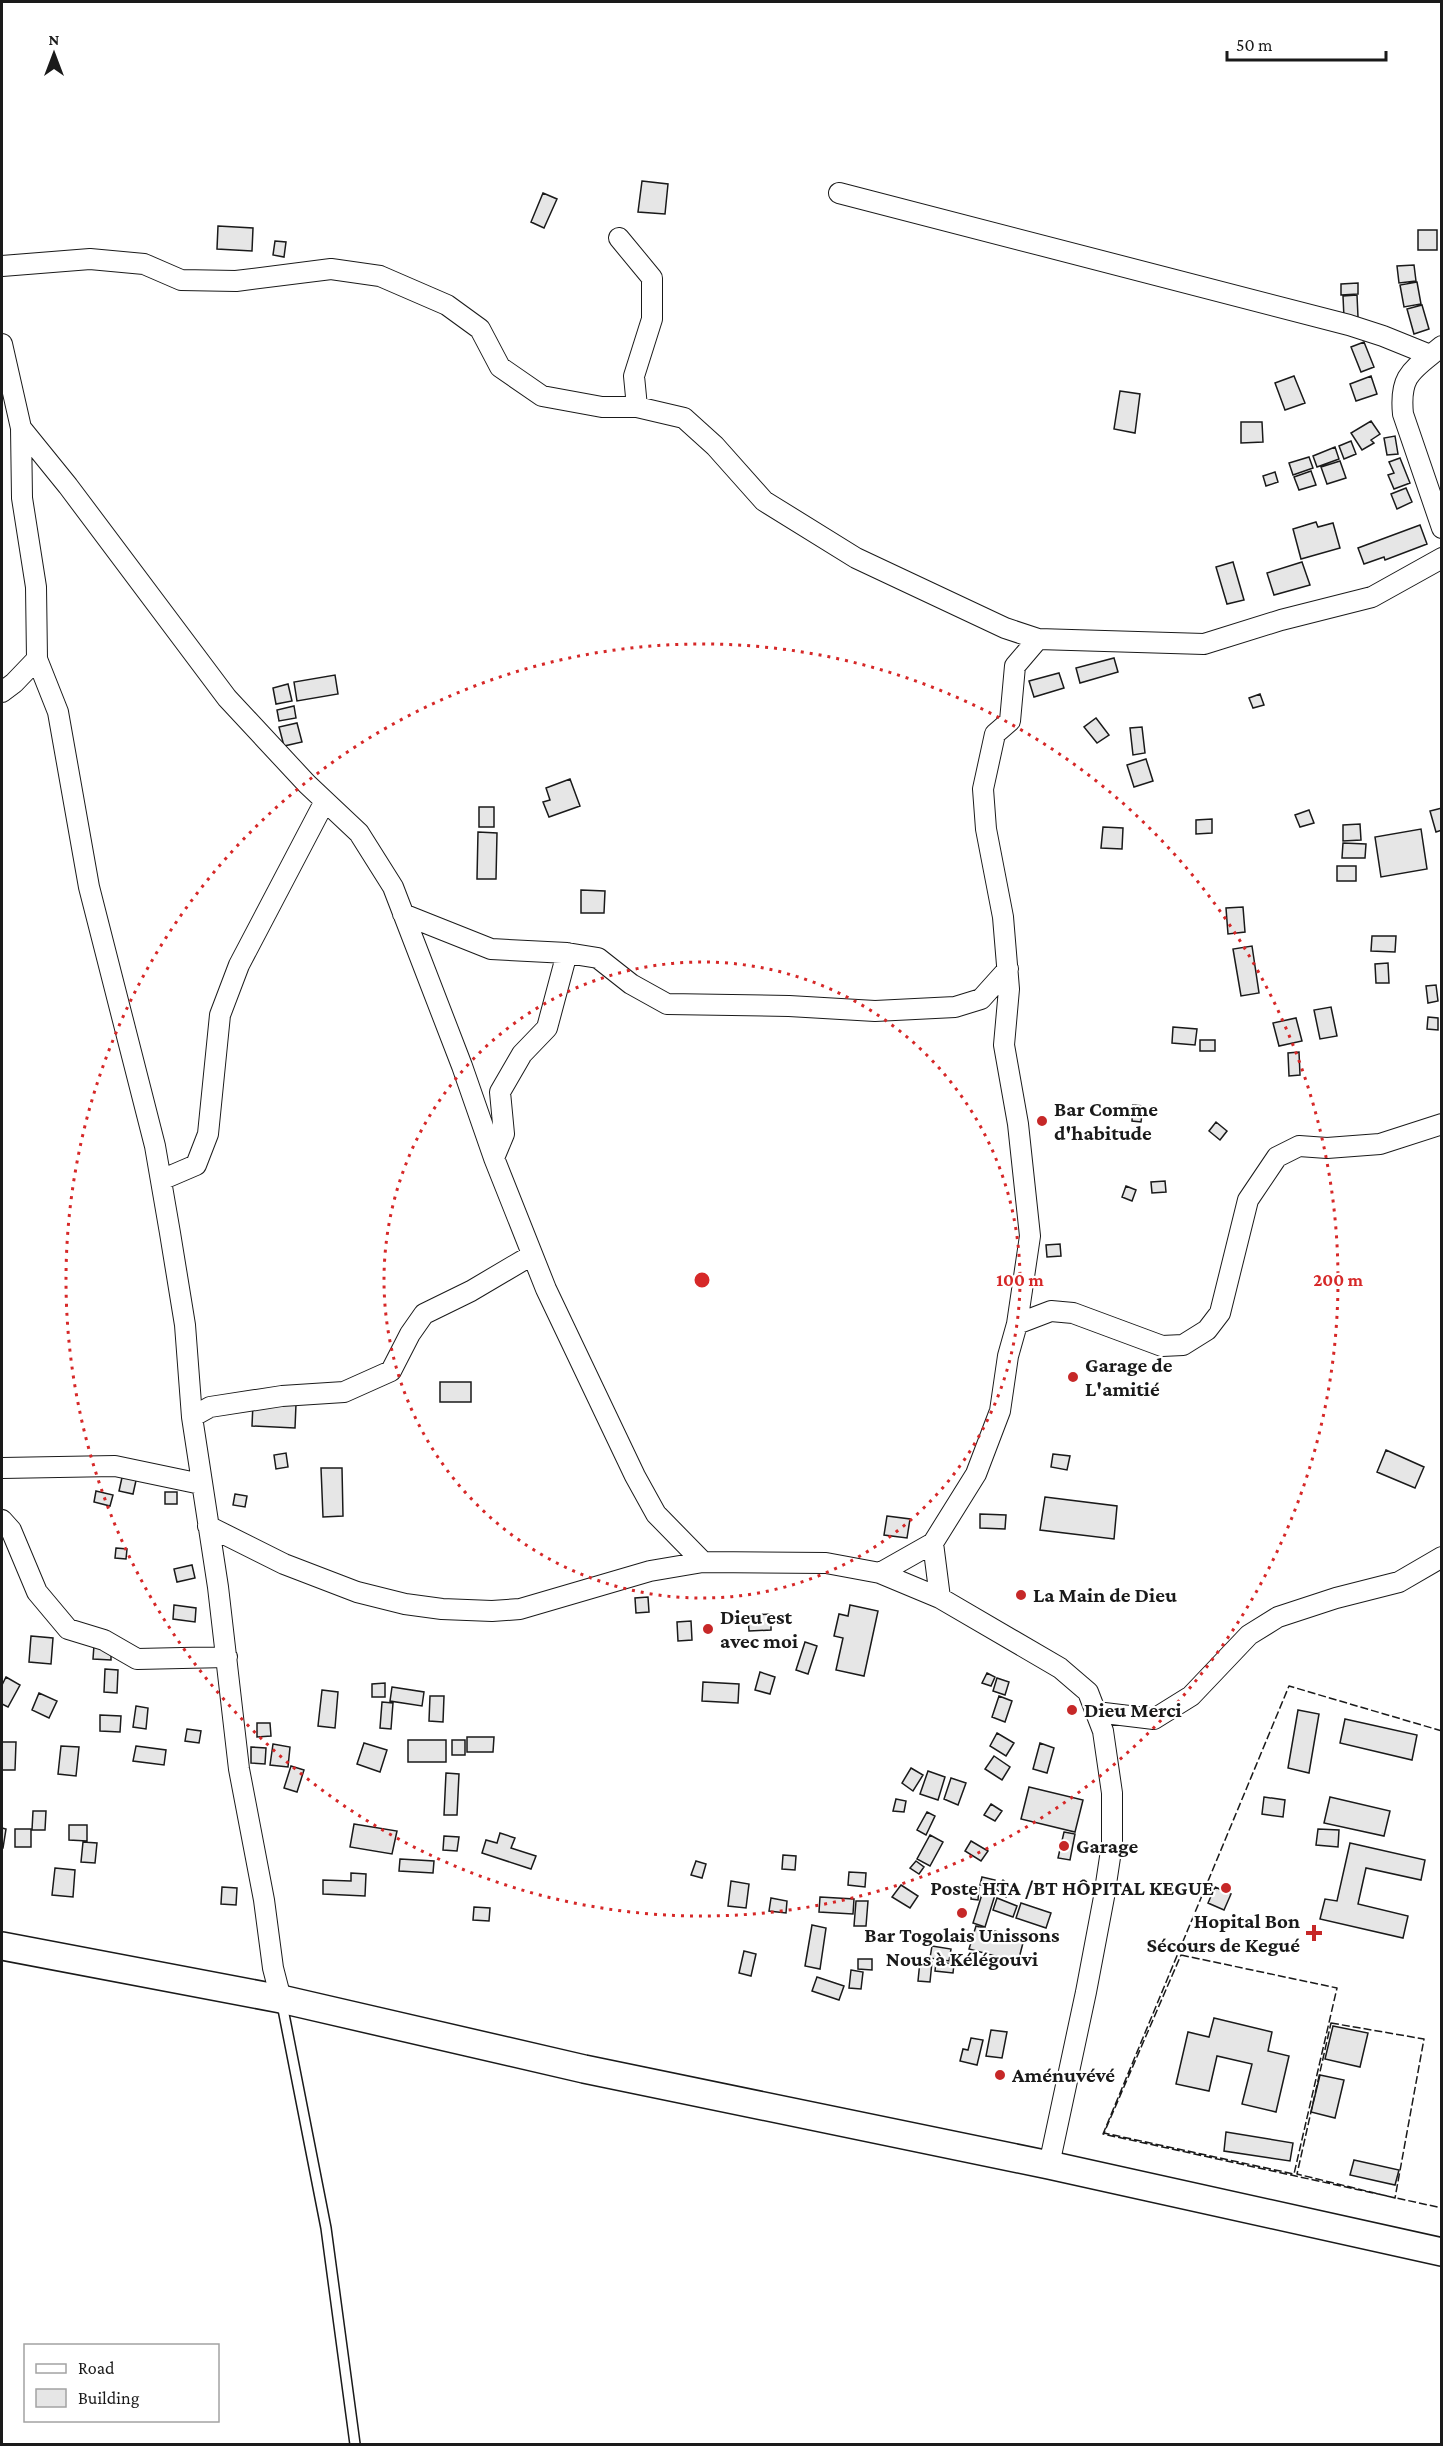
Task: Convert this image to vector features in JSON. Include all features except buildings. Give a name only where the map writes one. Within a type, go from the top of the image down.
[{"type":"main road","points":[[2,1946],[281,1999],[584,2069],[1049,2165],[1442,2252]]},
{"type":"street","points":[[839,193],[1348,325],[1436,351]]},
{"type":"street","points":[[619,238],[652,278],[652,319],[634,375],[638,407]]},
{"type":"street","points":[[2,266],[90,259],[144,264],[181,280],[236,281],[331,269],[380,276],[447,305],[480,329],[500,367],[542,396],[602,407],[638,407],[684,418],[715,446],[764,501],[815,530],[856,558],[1005,628],[1038,639],[1204,644],[1281,620],[1372,597],[1442,558]]},
{"type":"street","points":[[2,344],[21,428],[22,498],[36,587],[37,659],[58,712],[89,886],[154,1146],[185,1325],[192,1417],[227,1657],[239,1769],[264,1900],[273,1968],[281,1999]]},
{"type":"street","points":[[1436,351],[1412,371],[1404,382],[1401,398],[1403,414],[1442,528]]},
{"type":"street","points":[[21,428],[68,486],[227,698],[325,801],[359,833],[393,887],[462,1066],[494,1158],[546,1289],[645,1495],[656,1514],[703,1562]]},
{"type":"street","points":[[880,1573],[933,1543],[976,1473],[1000,1411],[1008,1356],[1017,1324],[1030,1236],[1018,1124],[1004,1045],[1009,988],[1003,917],[986,829],[983,789],[995,734],[1010,721],[1015,666],[1038,639]]},
{"type":"street","points":[[2,692],[37,659]]},
{"type":"street","points":[[160,1180],[196,1164],[208,1134],[220,1015],[239,965],[325,801]]},
{"type":"street","points":[[403,914],[491,949],[567,953],[598,958],[631,984],[667,1004],[789,1006],[875,1011],[955,1007],[981,999],[1008,969]]},
{"type":"street","points":[[494,1158],[504,1134],[500,1092],[522,1054],[547,1028],[567,953]]},
{"type":"street","points":[[1017,1324],[1051,1311],[1073,1313],[1161,1346],[1183,1345],[1207,1330],[1220,1313],[1248,1200],[1277,1158],[1299,1146],[1327,1148],[1380,1144],[1442,1124]]},
{"type":"street","points":[[192,1417],[210,1407],[282,1396],[344,1392],[391,1371],[410,1334],[424,1314],[471,1291],[532,1255]]},
{"type":"street","points":[[2,1468],[115,1466],[201,1484]]},
{"type":"street","points":[[2,1520],[10,1530],[37,1592],[68,1629],[104,1640],[137,1659],[227,1657]]},
{"type":"street","points":[[208,1526],[284,1564],[357,1592],[405,1604],[442,1609],[492,1611],[520,1609],[650,1571],[703,1562],[826,1563],[880,1573],[940,1598],[1060,1668],[1088,1692],[1103,1731],[1112,1793],[1112,1844],[1088,1981],[1049,2165]]},
{"type":"street","points":[[933,1543],[940,1598]]},
{"type":"street","points":[[1096,1712],[1154,1719],[1191,1696],[1248,1635],[1278,1617],[1335,1598],[1399,1582],[1442,1557]]},
{"type":"lane","points":[[281,1999],[326,2228],[355,2445]]},
{"type":"fence","points":[[1442,1731],[1289,1686],[1103,2134],[1442,2208]]},
{"type":"fence","points":[[1181,1955],[1337,1988],[1294,2174],[1104,2133],[1181,1955]]},
{"type":"fence","points":[[1331,2023],[1424,2039],[1395,2198],[1297,2174],[1331,2023]]},
{"type":"place","name":"Bar Comme d'habitude","points":[[1042,1121]]},
{"type":"place","name":"Garage de L'amitié","points":[[1073,1377]]},
{"type":"place","name":"La Main de Dieu","points":[[1021,1595]]},
{"type":"place","name":"Dieu est avec moi","points":[[708,1629]]},
{"type":"place","name":"Dieu Merci","points":[[1072,1710]]},
{"type":"place","name":"Garage","points":[[1064,1846]]},
{"type":"place","name":"Poste HTA /BT HÔPITAL KEGUE","points":[[1226,1888]]},
{"type":"place","name":"Bar Togolais Unissons Nous à Kélégouvi","points":[[962,1913]]},
{"type":"place","name":"Hopital Bon Sécours de Kegué","points":[[1314,1933]]},
{"type":"place","name":"Aménuvévé","points":[[1000,2075]]}]
